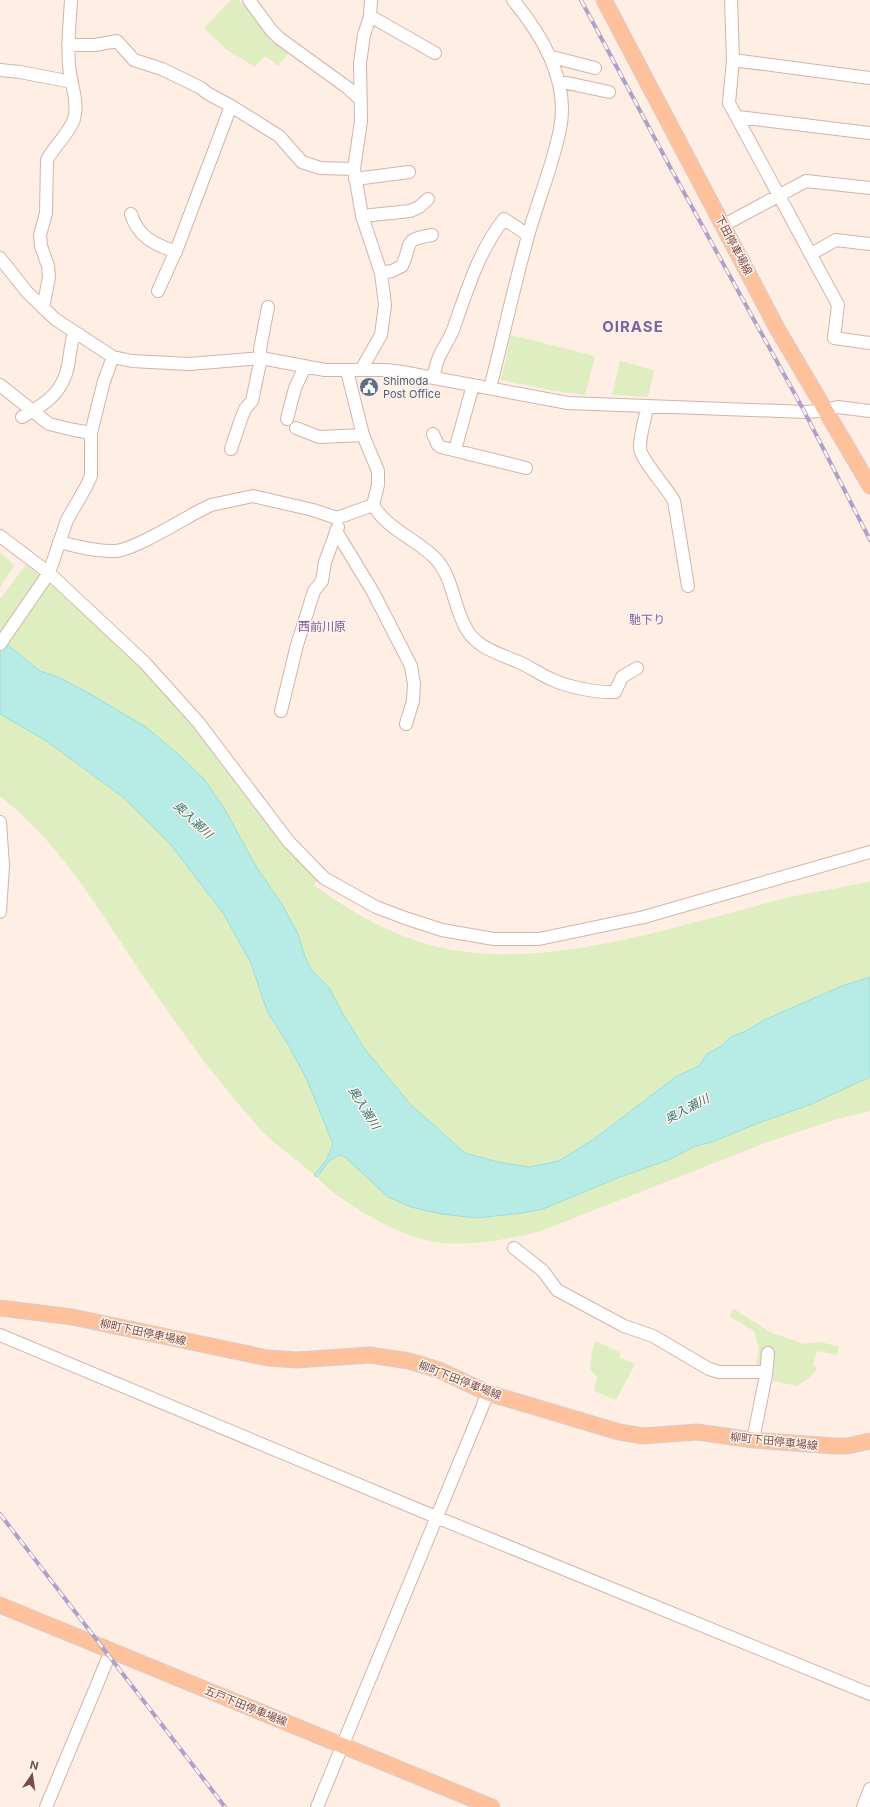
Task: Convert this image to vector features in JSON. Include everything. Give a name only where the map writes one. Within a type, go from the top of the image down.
[{"type":"main road","name":"下田停車場線","points":[[604,0],[724,225],[778,330],[870,486]]},
{"type":"main road","name":"柳町下田停車場線","points":[[0,1308],[72,1317],[268,1358],[297,1360],[370,1355],[401,1360],[440,1370],[488,1393],[619,1432],[644,1436],[697,1432],[753,1440],[835,1446],[847,1446],[870,1441]]},
{"type":"main road","name":"五戸下田停車場線","points":[[0,1605],[492,1807]]},
{"type":"street","points":[[43,308],[49,277],[48,266],[41,246],[40,235],[46,213],[47,160],[73,120],[76,109],[69,65],[68,45],[71,0]]},
{"type":"street","points":[[249,0],[271,30],[348,88],[361,100]]},
{"type":"street","points":[[361,370],[381,334],[385,305],[381,273],[362,216],[355,174],[361,121],[360,56],[364,34],[370,16],[371,0]]},
{"type":"street","points":[[490,388],[528,235],[561,128],[562,113],[558,81],[551,59],[532,24],[513,0]]},
{"type":"street","points":[[731,0],[732,60],[729,103],[738,117],[838,305],[834,338],[870,343]]},
{"type":"street","points":[[370,16],[435,53]]},
{"type":"street","points":[[68,45],[95,45],[117,42],[134,60],[162,69],[200,88],[278,136],[302,162],[320,168],[355,174],[409,172]]},
{"type":"street","points":[[551,59],[556,58],[596,68]]},
{"type":"street","points":[[732,60],[870,78]]},
{"type":"street","points":[[0,70],[20,72],[72,82]]},
{"type":"street","points":[[558,81],[608,92]]},
{"type":"street","points":[[158,291],[176,252],[231,106]]},
{"type":"street","points":[[738,117],[870,133]]},
{"type":"street","points":[[724,225],[779,194],[806,181],[870,188]]},
{"type":"street","points":[[362,216],[410,211],[428,199]]},
{"type":"street","points":[[131,214],[135,226],[144,236],[165,248],[176,252]]},
{"type":"street","points":[[433,378],[439,357],[452,332],[472,277],[485,247],[497,228],[504,219],[528,235]]},
{"type":"street","points":[[381,273],[392,271],[402,266],[407,255],[409,244],[413,238],[432,235]]},
{"type":"street","points":[[811,254],[836,240],[870,244]]},
{"type":"street","points":[[0,258],[28,292],[55,319],[114,357],[132,361],[189,364],[261,358],[325,370],[386,370],[568,403],[647,408],[805,412],[838,407],[870,411]]},
{"type":"street","points":[[231,449],[241,419],[252,401],[261,358],[260,349],[268,307]]},
{"type":"street","points":[[27,414],[47,403],[60,387],[68,367],[71,342],[74,332]]},
{"type":"street","points":[[0,644],[47,575],[66,520],[91,476],[91,433],[104,381],[114,357]]},
{"type":"street","points":[[287,419],[295,388],[305,367]]},
{"type":"street","points":[[348,371],[363,435],[378,472],[378,485],[373,505],[378,513],[388,522],[435,558],[449,580],[457,610],[474,640],[486,648],[523,664],[554,681],[601,693],[615,692],[622,677],[637,668]]},
{"type":"street","points":[[0,385],[27,414],[55,426],[91,433]]},
{"type":"street","points":[[455,450],[473,385]]},
{"type":"street","points":[[647,408],[639,449],[674,501],[688,586]]},
{"type":"street","points":[[296,428],[319,437],[363,435]]},
{"type":"street","points":[[433,434],[438,445],[441,447],[526,468]]},
{"type":"street","points":[[59,542],[88,549],[111,551],[124,549],[211,506],[254,496],[312,510],[337,518],[373,505]]},
{"type":"street","points":[[281,712],[297,645],[314,591],[322,581],[325,562],[341,517]]},
{"type":"street","points":[[336,531],[373,592],[411,666],[414,684],[413,701],[406,724]]},
{"type":"street","points":[[0,536],[47,575],[145,663],[198,722],[289,842],[324,878],[376,907],[405,918],[442,930],[494,939],[539,939],[644,917],[870,852]]},
{"type":"street","points":[[0,822],[3,866],[0,912]]},
{"type":"street","points":[[514,1248],[543,1271],[557,1290],[624,1326],[653,1336],[709,1369],[719,1372],[766,1372]]},
{"type":"street","points":[[0,1335],[870,1694]]},
{"type":"street","points":[[753,1440],[766,1372],[768,1353]]},
{"type":"street","points":[[317,1807],[488,1393]]},
{"type":"street","points":[[46,1807],[111,1651]]},
{"type":"street","points":[[863,1807],[870,1789]]},
{"type":"green space","points":[[231,0],[238,0],[259,18],[290,52],[278,66],[265,56],[255,67],[227,50],[204,28]]},
{"type":"green space","points":[[511,335],[595,356],[585,395],[549,390],[501,380]]},
{"type":"green space","points":[[620,361],[654,370],[648,397],[612,395]]},
{"type":"green space","points":[[0,552],[13,564],[13,567],[0,587]]},
{"type":"green space","points":[[26,565],[69,599],[129,653],[184,712],[266,822],[319,879],[314,885],[342,905],[388,930],[438,947],[476,953],[515,954],[555,951],[595,946],[674,928],[785,898],[870,881],[870,977],[842,986],[764,1020],[746,1031],[731,1037],[720,1047],[707,1054],[699,1066],[677,1076],[594,1139],[559,1161],[529,1167],[498,1162],[465,1153],[410,1104],[365,1049],[343,1014],[330,989],[311,969],[305,957],[298,934],[282,904],[257,868],[215,794],[58,677],[40,671],[0,640],[0,599]]},
{"type":"green space","points":[[0,714],[45,740],[124,798],[170,844],[223,913],[251,963],[267,1011],[289,1046],[307,1080],[333,1144],[327,1158],[314,1175],[264,1133],[230,1094],[208,1067],[177,1024],[86,890],[66,864],[24,817],[0,796]]},
{"type":"green space","points":[[870,1077],[870,1111],[834,1120],[768,1142],[541,1231],[517,1237],[467,1244],[429,1241],[388,1226],[362,1212],[334,1193],[317,1177],[329,1161],[338,1155],[345,1157],[388,1197],[477,1218],[523,1213],[543,1209],[620,1177],[671,1159],[695,1146],[712,1142],[761,1122],[812,1104]]},
{"type":"green space","points":[[734,1309],[772,1333],[804,1344],[821,1342],[839,1347],[837,1355],[817,1351],[813,1366],[817,1367],[814,1374],[797,1386],[773,1381],[773,1367],[756,1365],[759,1348],[754,1331],[729,1316]]},
{"type":"green space","points":[[595,1341],[620,1352],[620,1358],[635,1364],[616,1400],[594,1391],[597,1377],[590,1369]]},
{"type":"water","name":"奥入瀬川","points":[[0,640],[40,671],[58,677],[85,691],[146,727],[178,754],[204,779],[224,808],[257,868],[282,904],[298,934],[305,957],[311,969],[330,989],[343,1014],[365,1049],[410,1104],[465,1153],[498,1162],[529,1167],[559,1161],[594,1139],[677,1076],[699,1066],[707,1054],[720,1047],[731,1037],[746,1031],[764,1020],[842,986],[870,977],[870,1077],[812,1104],[761,1122],[712,1142],[695,1146],[671,1159],[620,1177],[543,1209],[523,1213],[477,1218],[441,1214],[411,1207],[388,1197],[345,1157],[339,1155],[329,1161],[317,1177],[314,1175],[327,1159],[333,1144],[307,1080],[289,1046],[267,1011],[251,963],[223,913],[170,844],[124,798],[45,740],[0,714]]},
{"type":"railway","points":[[581,0],[670,167],[803,409],[870,540]]},
{"type":"railway","points":[[0,1514],[225,1807]]},
{"type":"place","name":"Shimoda Post Office","points":[[369,387]]},
{"type":"district","name":"OIRASE","points":[[633,327]]},
{"type":"district","name":"馳下り","points":[[647,620]]},
{"type":"district","name":"西前川原","points":[[322,627]]}]
